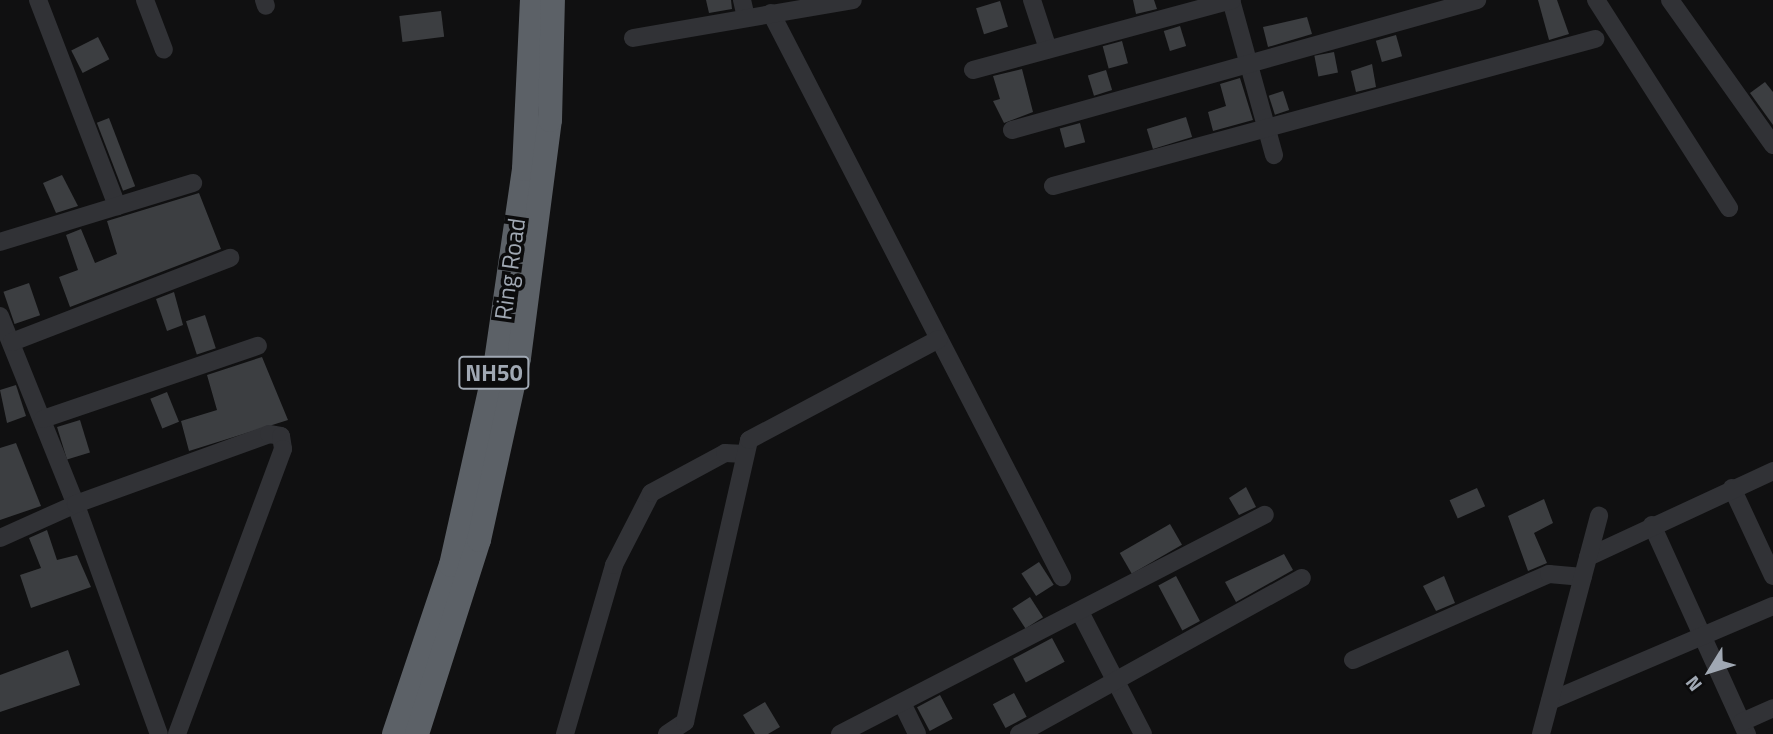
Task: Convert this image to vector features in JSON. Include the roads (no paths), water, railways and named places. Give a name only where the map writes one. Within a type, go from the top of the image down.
[{"type":"highway","name":"Ring Road","points":[[394,734],[451,565],[495,368],[524,169],[532,0]]},
{"type":"highway","name":"Ring Road","points":[[417,734],[479,540],[519,358],[548,133],[553,0]]},
{"type":"street","points":[[38,0],[117,206]]},
{"type":"street","points":[[145,0],[163,50]]},
{"type":"street","points":[[633,38],[744,9],[771,13],[853,0]]},
{"type":"street","points":[[1032,0],[1048,49]]},
{"type":"street","points":[[973,69],[1231,0],[1274,155]]},
{"type":"street","points":[[1012,130],[1477,0]]},
{"type":"street","points":[[1596,0],[1729,208]]},
{"type":"street","points":[[1670,0],[1773,145]]},
{"type":"street","points":[[771,13],[1062,577]]},
{"type":"street","points":[[1054,186],[1594,39]]},
{"type":"street","points":[[0,242],[193,183]]},
{"type":"street","points":[[12,341],[230,258]]},
{"type":"street","points":[[0,316],[76,504],[159,734]]},
{"type":"street","points":[[667,734],[685,722],[749,440],[939,340]]},
{"type":"street","points":[[43,419],[258,346]]},
{"type":"street","points":[[0,538],[76,504],[269,434],[281,436],[283,449],[177,734]]},
{"type":"street","points":[[565,734],[614,565],[651,493],[724,453],[746,454]]},
{"type":"street","points":[[1588,557],[1773,471]]},
{"type":"street","points":[[1732,488],[1773,576]]},
{"type":"street","points":[[840,734],[1265,514]]},
{"type":"street","points":[[1541,734],[1599,516]]},
{"type":"street","points":[[1652,525],[1745,728],[1773,708]]},
{"type":"street","points":[[1353,660],[1549,574],[1583,577]]},
{"type":"street","points":[[1019,734],[1302,578]]},
{"type":"street","points":[[1550,701],[1773,606]]},
{"type":"street","points":[[1080,612],[1143,734]]},
{"type":"street","points":[[902,703],[917,734]]}]
